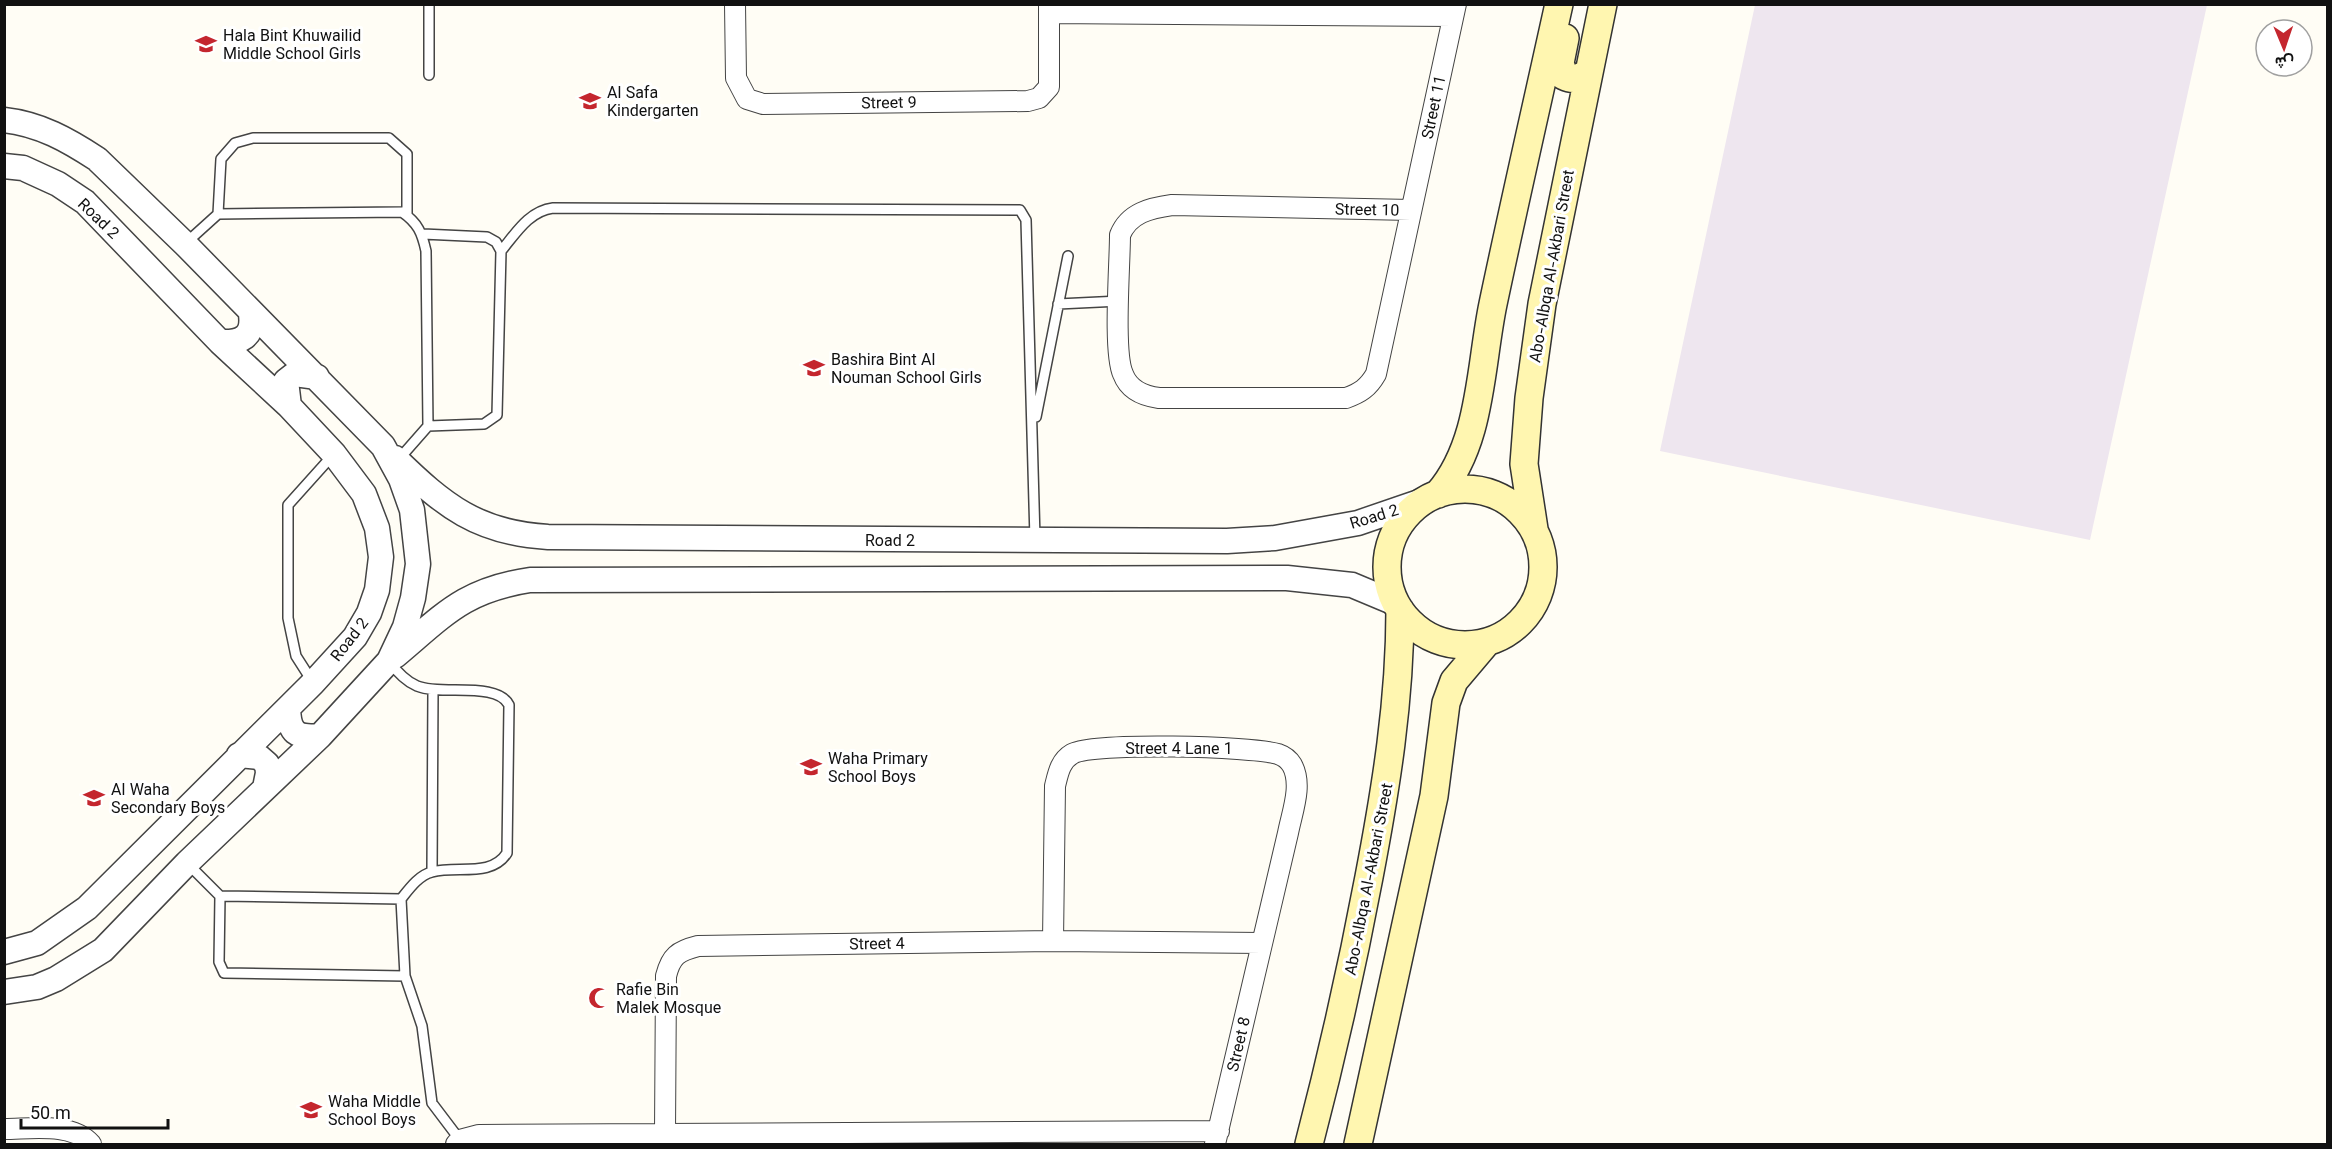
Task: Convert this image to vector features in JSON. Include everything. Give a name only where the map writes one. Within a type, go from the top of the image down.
[{"type":"main road","points":[[1487,642],[1462,645],[1438,640],[1417,628],[1397,607],[1388,581],[1387,558],[1393,536],[1405,516],[1453,476],[1468,440],[1493,305],[1559,4]]},
{"type":"main road","points":[[1572,4],[1560,63],[1561,71],[1570,79],[1579,79],[1589,72]]},
{"type":"main road","name":"Abo-Albqa Al-Akbari Street","points":[[1534,530],[1524,464],[1529,398],[1542,304],[1603,4]]},
{"type":"main road","points":[[1358,1144],[1434,796],[1446,703],[1454,681],[1487,642],[1517,625],[1530,609],[1540,590],[1543,570],[1541,549],[1534,530],[1520,512],[1503,498],[1482,490],[1459,489],[1430,497]]},
{"type":"main road","name":"Abo-Albqa Al-Akbari Street","points":[[1309,1144],[1351,971],[1387,780],[1398,695],[1397,607]]},
{"type":"street","name":"Street 9","points":[[735,4],[736,78],[747,99],[764,104],[1039,98],[1049,87],[1049,9],[1454,10]]},
{"type":"street","name":"Street 11","points":[[1411,210],[1454,10]]},
{"type":"street","name":"Road 2","points":[[4,120],[20,122],[65,137],[98,159],[185,244],[251,314],[317,377],[390,454],[454,508],[500,532],[517,535],[592,538],[1227,542],[1275,537],[1359,523],[1430,497]]},
{"type":"street","name":"Road 2","points":[[4,166],[23,168],[58,184],[85,202],[220,342],[289,406],[334,454],[363,494],[377,528],[381,557],[377,590],[369,613],[355,637],[313,683],[87,908],[37,943],[4,952]]},
{"type":"street","name":"Street 10","points":[[1172,205],[1411,210],[1376,374],[1364,390],[1346,398],[1159,398],[1134,389],[1122,372],[1120,235],[1128,221],[1153,208],[1172,205]]},
{"type":"street","points":[[220,342],[232,342],[250,334],[253,325],[251,314]]},
{"type":"street","points":[[289,406],[286,381],[295,374],[317,377]]},
{"type":"street","name":"Road 2","points":[[389,661],[405,627],[413,598],[418,548],[408,500],[390,454]]},
{"type":"street","points":[[592,538],[576,549],[574,557],[580,570],[592,578]]},
{"type":"street","points":[[981,580],[994,569],[997,556],[995,549],[982,541]]},
{"type":"street","name":"Road 2","points":[[4,992],[46,983],[95,955],[320,736],[389,661],[459,602],[483,590],[530,580],[592,578],[981,580],[1287,578],[1352,585],[1397,607]]},
{"type":"street","points":[[288,708],[289,723],[296,733],[306,737],[320,736]]},
{"type":"street","name":"Street 4 Lane 1","points":[[1053,941],[1055,786],[1059,771],[1069,756],[1096,748],[1233,747],[1281,755],[1292,765],[1296,775],[1297,785],[1290,823],[1262,943]]},
{"type":"street","points":[[239,755],[259,757],[267,764],[265,788]]},
{"type":"street","name":"Street 4","points":[[665,1133],[666,976],[670,961],[677,953],[698,946],[1053,941],[1262,943]]},
{"type":"street","name":"Street 8","points":[[1217,1138],[1262,943]]},
{"type":"street","points":[[4,1129],[68,1131],[82,1136],[91,1144]]},
{"type":"street","points":[[458,1142],[479,1136],[665,1133],[1217,1138]]},
{"type":"lane","points":[[429,4],[429,75]]},
{"type":"lane","points":[[218,214],[221,159],[235,143],[253,138],[389,138],[407,154],[407,215]]},
{"type":"lane","points":[[501,251],[530,217],[541,210],[553,208],[1020,210],[1026,220],[1035,541]]},
{"type":"lane","points":[[185,244],[218,214],[402,212],[414,220],[423,234],[426,251],[428,426]]},
{"type":"lane","points":[[390,454],[428,426],[484,424],[497,415],[501,251],[496,242],[487,237],[423,234]]},
{"type":"lane","points":[[1032,435],[1068,256]]},
{"type":"lane","points":[[1058,304],[1120,301]]},
{"type":"lane","points":[[313,683],[296,656],[288,618],[288,505],[334,454]]},
{"type":"lane","points":[[389,661],[411,683],[433,690],[497,693],[509,705],[507,853],[500,862],[488,867],[432,872],[420,878],[400,899],[405,976],[422,1026],[432,1103],[458,1142]]},
{"type":"lane","points":[[432,872],[433,690]]},
{"type":"lane","points":[[187,863],[220,896],[400,899]]},
{"type":"lane","points":[[220,896],[219,962],[224,973],[405,976]]},
{"type":"shaded area","points":[[1755,5],[2207,5],[2090,540],[1660,451]]},
{"type":"place","name":"Hala Bint Khuwailid Middle School Girls","points":[[206,44]]},
{"type":"place","name":"Al Safa Kindergarten","points":[[590,101]]},
{"type":"place","name":"Bashira Bint Al Nouman School Girls","points":[[814,368]]},
{"type":"place","name":"Waha Primary School Boys","points":[[811,767]]},
{"type":"place","name":"Al Waha Secondary Boys","points":[[94,798]]},
{"type":"place","name":"Rafie Bin Malek Mosque","points":[[599,998]]},
{"type":"place","name":"Waha Middle School Boys","points":[[311,1110]]}]
